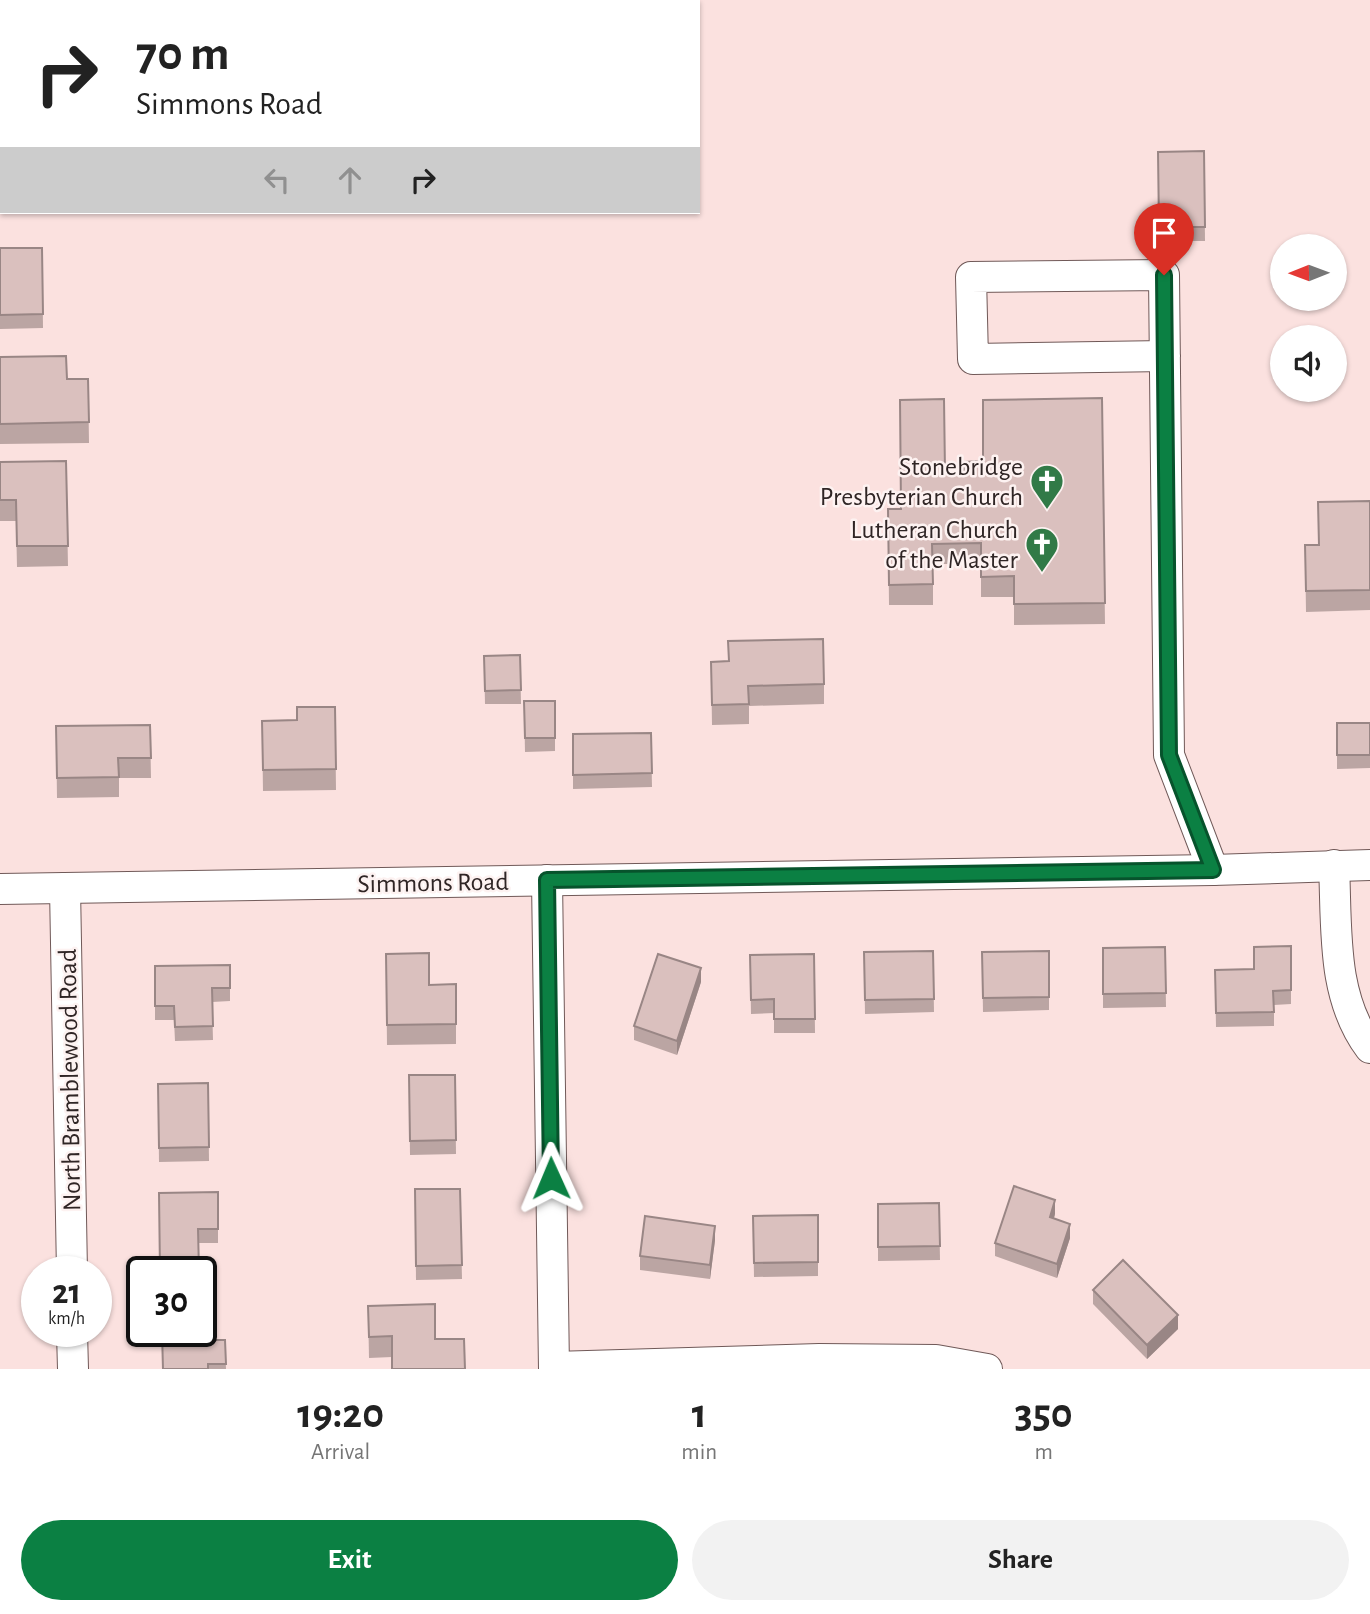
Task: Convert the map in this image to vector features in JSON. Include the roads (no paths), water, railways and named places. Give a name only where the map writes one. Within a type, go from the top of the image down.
[{"type":"street","points":[[1165,356],[973,359],[971,277],[1164,275],[1165,356],[1169,755],[1213,870]]},
{"type":"street","name":"Simmons Road","points":[[0,889],[1213,870],[1370,865]]},
{"type":"street","points":[[1334,866],[1339,975],[1349,1009],[1370,1048]]},
{"type":"street","points":[[547,880],[554,1368],[819,1359],[936,1360],[987,1369]]},
{"type":"street","name":"North Bramblewood Road","points":[[65,888],[72,1256]]},
{"type":"street","points":[[72,1347],[73,1369]]},
{"type":"place","name":"Stonebridge Presbyterian Church","points":[[1047,511]]},
{"type":"place","name":"Lutheran Church of the Master","points":[[1042,574]]}]
